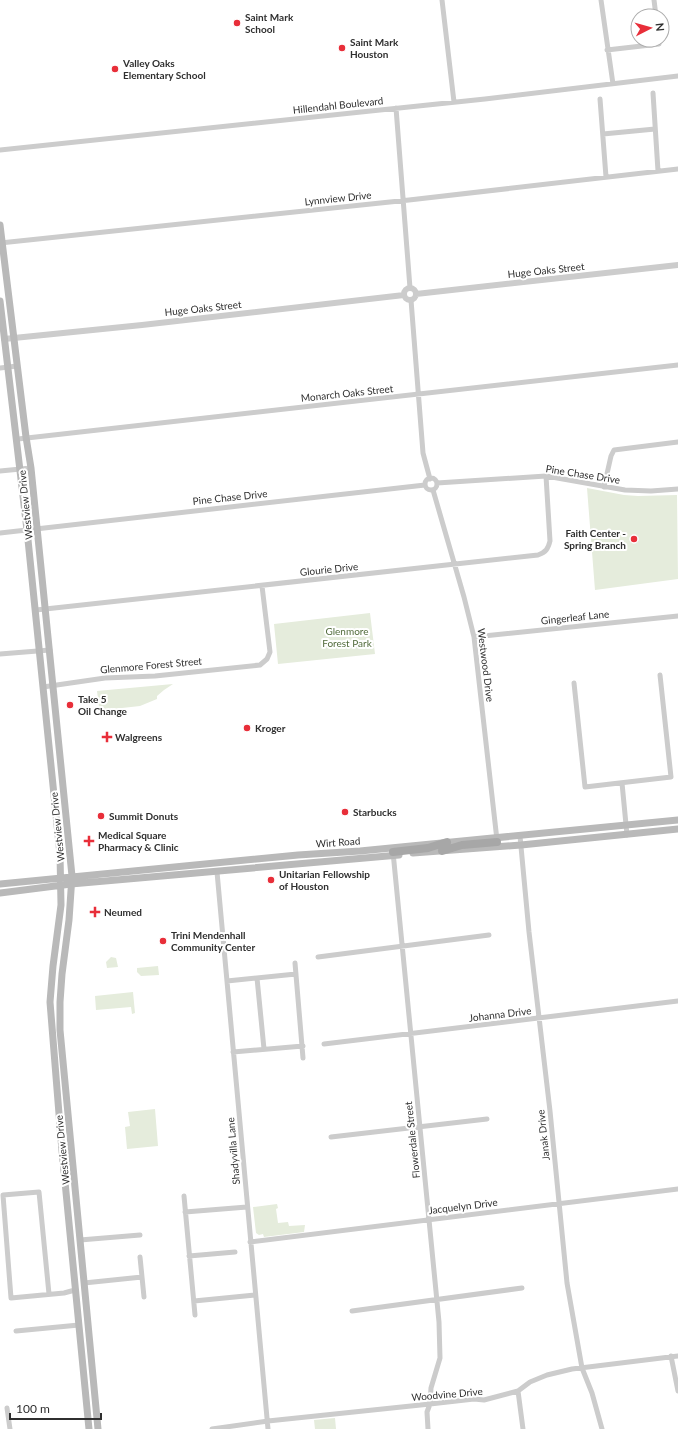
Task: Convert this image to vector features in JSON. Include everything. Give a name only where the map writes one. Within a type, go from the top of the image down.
[{"type":"main road","name":"Westview Drive","points":[[0,224],[1,243],[31,468],[72,876],[69,920],[62,974],[60,1030],[98,1429]]},
{"type":"main road","name":"Westview Drive","points":[[0,301],[4,339],[4,367],[18,439],[28,530],[62,881],[62,905],[50,1002],[69,1226],[89,1429]]},
{"type":"main road","points":[[442,851],[462,845],[497,842],[520,836],[678,820]]},
{"type":"main road","points":[[393,851],[428,848],[447,842],[497,842],[521,845],[678,829]]},
{"type":"main road","name":"Wirt Road","points":[[0,884],[62,881],[72,884],[217,872],[393,851]]},
{"type":"main road","name":"Wirt Road","points":[[0,893],[62,881],[72,876],[298,855],[393,851],[442,851]]},
{"type":"main road","points":[[53,972],[62,974]]},
{"type":"main road","points":[[50,1002],[60,1002]]},
{"type":"main road","points":[[59,1116],[68,1115]]},
{"type":"main road","points":[[69,1226],[78,1225]]},
{"type":"main road","points":[[80,1338],[89,1338]]},
{"type":"street","points":[[442,0],[454,102]]},
{"type":"street","points":[[601,0],[613,84]]},
{"type":"street","points":[[607,50],[630,46]]},
{"type":"street","name":"Hillendahl Boulevard","points":[[0,150],[454,102],[678,76]]},
{"type":"street","points":[[653,94],[658,171]]},
{"type":"street","points":[[600,99],[606,177]]},
{"type":"street","points":[[396,108],[410,288]]},
{"type":"street","points":[[603,134],[655,128]]},
{"type":"street","name":"Lynnview Drive","points":[[1,243],[678,169]]},
{"type":"street","name":"Huge Oaks Street","points":[[416,294],[678,265]]},
{"type":"street","points":[[410,288],[414,289],[416,294],[415,299],[411,300]]},
{"type":"street","points":[[410,288],[405,290],[404,295],[406,299],[411,300]]},
{"type":"street","name":"Huge Oaks Street","points":[[4,339],[404,295]]},
{"type":"street","points":[[411,300],[423,454],[430,479]]},
{"type":"street","name":"Monarch Oaks Street","points":[[18,439],[678,365]]},
{"type":"street","points":[[4,367],[17,366]]},
{"type":"street","points":[[604,486],[611,456],[614,450],[678,442]]},
{"type":"street","points":[[0,471],[31,468]]},
{"type":"street","name":"Pine Chase Drive","points":[[437,483],[546,476],[604,486],[639,490],[678,489]]},
{"type":"street","name":"Glourie Drive","points":[[36,610],[454,564],[531,557],[544,553],[548,548],[550,541],[546,476]]},
{"type":"street","points":[[430,479],[435,480],[437,483],[437,487],[433,490],[429,490],[425,485],[426,480],[430,479]]},
{"type":"street","name":"Pine Chase Drive","points":[[0,533],[425,485]]},
{"type":"street","name":"Westwood Drive","points":[[433,490],[468,610],[474,637],[497,842]]},
{"type":"street","name":"Glenmore Forest Street","points":[[43,687],[53,684],[105,678],[155,676],[260,665],[267,658],[270,652],[262,586]]},
{"type":"street","name":"Gingerleaf Lane","points":[[474,637],[678,616]]},
{"type":"street","points":[[0,654],[50,650]]},
{"type":"street","points":[[574,683],[585,787],[672,777],[660,675]]},
{"type":"street","points":[[622,783],[627,835]]},
{"type":"street","name":"Janak Drive","points":[[520,836],[567,1283],[582,1368],[592,1393],[602,1429]]},
{"type":"street","name":"Flowerdale Street","points":[[393,851],[439,1322],[440,1358],[431,1388],[430,1404],[427,1412],[428,1429]]},
{"type":"street","name":"Shadyvilla Lane","points":[[217,872],[268,1429]]},
{"type":"street","points":[[318,957],[489,935]]},
{"type":"street","points":[[295,963],[303,1058]]},
{"type":"street","points":[[226,981],[296,974]]},
{"type":"street","points":[[258,978],[264,1049]]},
{"type":"street","name":"Johanna Drive","points":[[324,1044],[678,1001]]},
{"type":"street","points":[[233,1052],[302,1046]]},
{"type":"street","points":[[331,1137],[487,1119]]},
{"type":"street","name":"Jacquelyn Drive","points":[[250,1242],[678,1189]]},
{"type":"street","points":[[48,1294],[39,1192],[3,1195],[11,1298],[64,1293],[76,1290]]},
{"type":"street","points":[[184,1196],[195,1315]]},
{"type":"street","points":[[185,1212],[247,1207]]},
{"type":"street","points":[[80,1240],[140,1235]]},
{"type":"street","points":[[190,1256],[235,1252]]},
{"type":"street","points":[[140,1257],[144,1297]]},
{"type":"street","points":[[84,1283],[142,1276]]},
{"type":"street","points":[[352,1312],[522,1288]]},
{"type":"street","points":[[194,1300],[255,1295]]},
{"type":"street","points":[[16,1331],[79,1325]]},
{"type":"street","points":[[671,1356],[678,1391]]},
{"type":"street","name":"Woodvine Drive","points":[[212,1429],[268,1421],[474,1399],[484,1400],[518,1391],[530,1382],[547,1375],[572,1369],[678,1356]]},
{"type":"street","points":[[518,1391],[522,1429]]},
{"type":"street","points":[[7,1408],[10,1429]]},
{"type":"green space","name":"Faith Center - Spring Branch","points":[[587,488],[624,495],[677,495],[678,579],[595,590]]},
{"type":"green space","name":"Glenmore Forest Park","points":[[370,613],[375,654],[278,664],[274,624]]},
{"type":"green space","points":[[173,684],[157,696],[157,699],[140,706],[113,709],[100,715],[97,691]]},
{"type":"green space","points":[[111,957],[116,958],[118,967],[107,968],[106,962]]},
{"type":"green space","points":[[158,966],[159,975],[141,976],[137,972],[137,968]]},
{"type":"green space","points":[[133,992],[135,1013],[132,1014],[131,1007],[96,1010],[95,996]]},
{"type":"green space","points":[[155,1109],[158,1146],[127,1149],[125,1127],[130,1126],[128,1112]]},
{"type":"green space","points":[[277,1204],[278,1208],[276,1209],[278,1223],[288,1222],[289,1226],[305,1225],[304,1232],[264,1237],[263,1234],[259,1235],[256,1233],[253,1207]]},
{"type":"green space","points":[[335,1418],[336,1429],[315,1429],[314,1420]]},
{"type":"place","name":"Saint Mark School","points":[[237,23]]},
{"type":"place","name":"Saint Mark Houston","points":[[342,48]]},
{"type":"place","name":"Valley Oaks Elementary School","points":[[115,69]]},
{"type":"place","name":"Faith Center - Spring Branch","points":[[634,539]]},
{"type":"place","name":"Take 5 Oil Change","points":[[70,705]]},
{"type":"place","name":"Kroger","points":[[247,728]]},
{"type":"place","name":"Walgreens","points":[[107,737]]},
{"type":"place","name":"Starbucks","points":[[345,812]]},
{"type":"place","name":"Summit Donuts","points":[[101,816]]},
{"type":"place","name":"Medical Square Pharmacy & Clinic","points":[[89,841]]},
{"type":"place","name":"Unitarian Fellowship of Houston","points":[[271,880]]},
{"type":"place","name":"Neumed","points":[[95,912]]},
{"type":"place","name":"Trini Mendenhall Community Center","points":[[163,941]]}]
